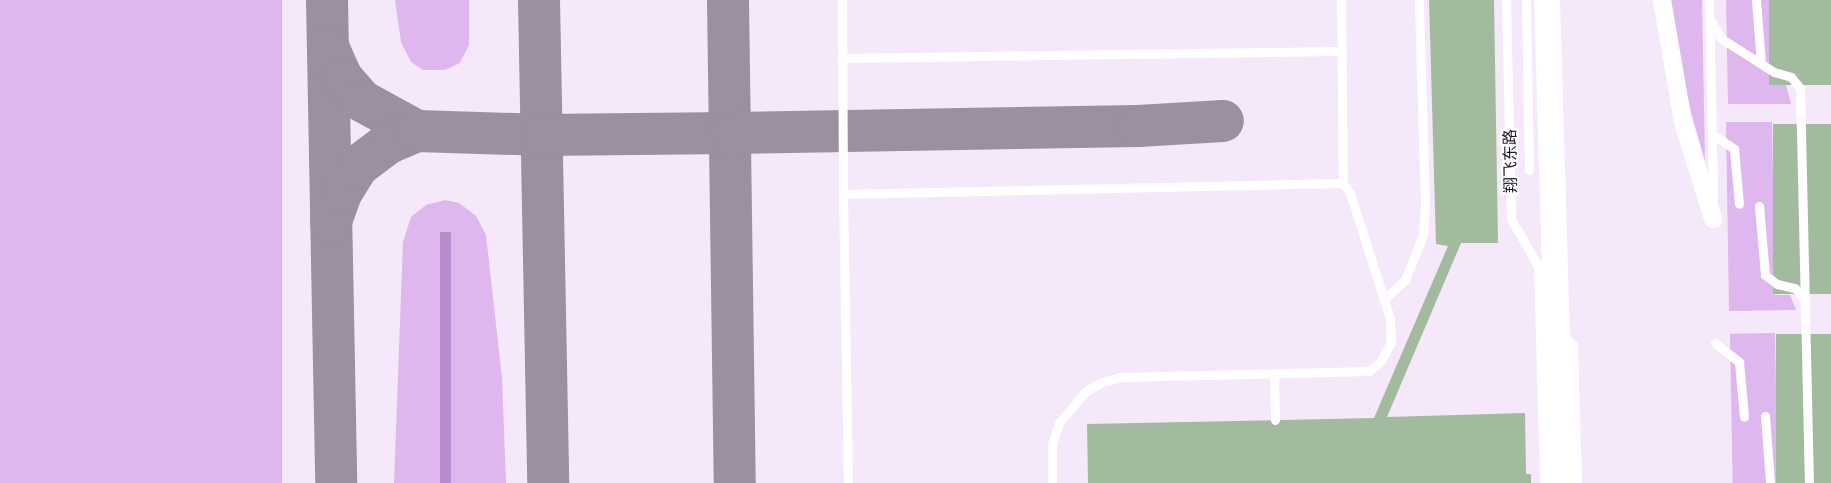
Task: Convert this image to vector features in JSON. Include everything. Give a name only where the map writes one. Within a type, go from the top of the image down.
[{"type":"main road","points":[[1546,0],[1561,483]]},
{"type":"street","points":[[1662,0],[1683,122],[1713,219]]},
{"type":"lane","points":[[842,0],[848,483]]},
{"type":"lane","points":[[1052,483],[1052,445],[1059,423],[1069,407],[1102,382],[1120,377],[1370,371],[1381,361],[1391,342],[1390,318],[1343,183],[1341,0]]},
{"type":"lane","points":[[1384,299],[1406,280],[1423,235],[1425,170],[1419,0]]},
{"type":"lane","name":"翔飞东路","points":[[1506,0],[1510,219],[1538,266],[1544,483]]},
{"type":"lane","points":[[1526,0],[1529,170]]},
{"type":"lane","points":[[1709,0],[1713,219]]},
{"type":"lane","points":[[1756,0],[1761,63]]},
{"type":"lane","points":[[1710,20],[1722,39],[1774,72],[1791,77],[1800,88],[1809,483]]},
{"type":"lane","points":[[842,58],[1341,51]]},
{"type":"lane","points":[[1712,134],[1734,149],[1739,204]]},
{"type":"lane","points":[[843,194],[1343,183]]},
{"type":"lane","points":[[1759,206],[1765,274],[1777,284],[1795,288],[1804,299]]},
{"type":"lane","points":[[1540,314],[1573,345],[1577,483]]},
{"type":"lane","points":[[1715,343],[1739,362],[1744,417]]},
{"type":"lane","points":[[1274,373],[1275,420]]},
{"type":"lane","points":[[1765,416],[1770,483]]},
{"type":"shaded area","points":[[0,0],[282,0],[282,483],[0,483]]},
{"type":"shaded area","points":[[395,0],[469,0],[469,45],[460,63],[445,70],[423,70],[411,62],[401,42]]},
{"type":"shaded area","points":[[1671,0],[1702,0],[1705,161],[1687,98]]},
{"type":"shaded area","points":[[1726,0],[1769,0],[1771,85],[1786,85],[1791,104],[1728,104]]},
{"type":"shaded area","points":[[1726,122],[1772,122],[1775,295],[1790,295],[1796,310],[1729,311]]},
{"type":"shaded area","points":[[445,200],[459,203],[476,216],[486,235],[502,378],[506,483],[394,483],[403,242],[411,217],[426,205]]},
{"type":"shaded area","points":[[440,232],[451,232],[451,483],[440,483]]},
{"type":"shaded area","points":[[1775,333],[1778,483],[1733,483],[1730,334]]},
{"type":"building","points":[[1429,0],[1494,0],[1498,243],[1461,243],[1387,417],[1525,413],[1526,474],[1531,474],[1531,483],[1088,483],[1087,424],[1374,418],[1448,246],[1436,244]]},
{"type":"building","points":[[1769,0],[1831,0],[1831,85],[1769,85]]},
{"type":"building","points":[[1773,124],[1831,124],[1831,294],[1773,294]]},
{"type":"building","points":[[1776,334],[1831,334],[1831,483],[1776,483]]},
{"type":"taxiway","points":[[327,0],[336,483]]},
{"type":"taxiway","points":[[539,0],[548,483]]},
{"type":"taxiway","points":[[728,0],[735,483]]},
{"type":"taxiway","points":[[329,49],[342,78],[362,101],[417,131]]},
{"type":"taxiway","points":[[331,221],[341,193],[358,166],[389,143],[417,131],[541,135],[731,133],[1138,126],[1223,121]]}]
